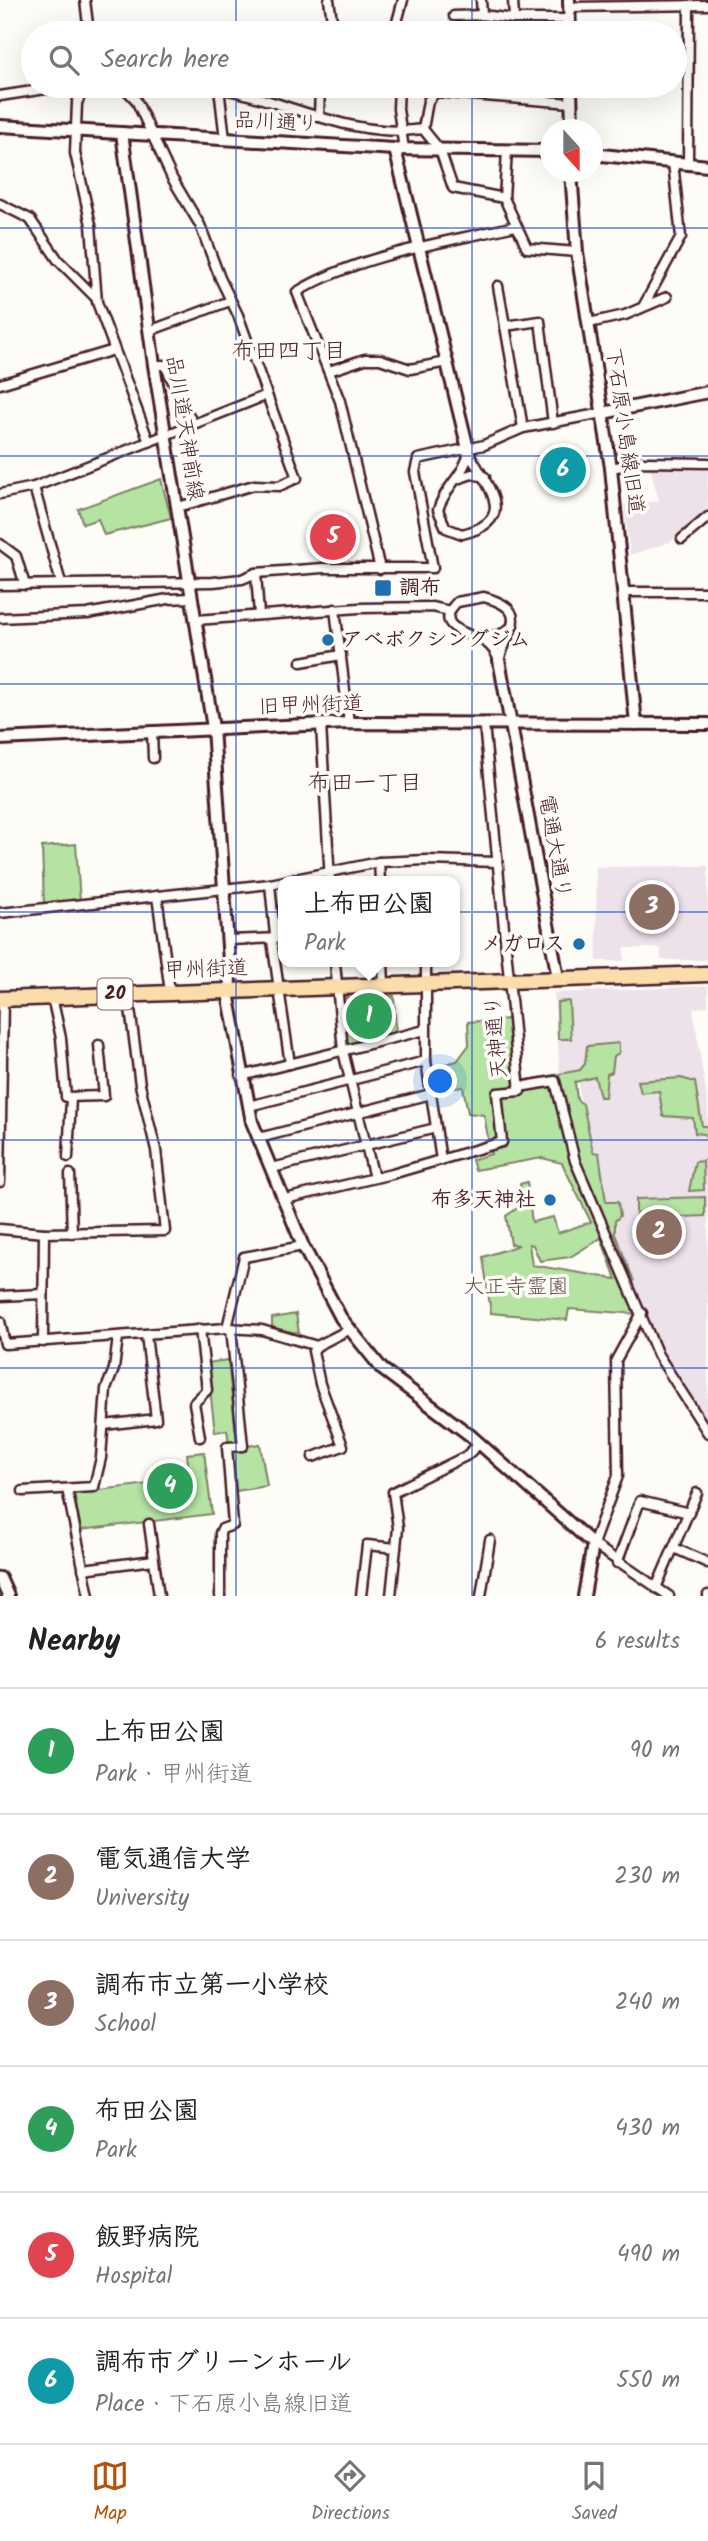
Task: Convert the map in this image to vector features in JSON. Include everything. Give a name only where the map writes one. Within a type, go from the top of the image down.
[{"type":"highway","name":"甲州街道","points":[[2,999],[708,974]]},
{"type":"street","points":[[85,0],[88,21]]},
{"type":"street","points":[[329,0],[332,21]]},
{"type":"street","points":[[397,21],[403,0]]},
{"type":"street","points":[[481,0],[482,15]]},
{"type":"street","points":[[513,0],[514,19]]},
{"type":"street","points":[[454,16],[482,15],[514,19],[569,9],[684,3],[708,5]]},
{"type":"street","points":[[684,3],[684,21]]},
{"type":"street","points":[[0,96],[21,93]]},
{"type":"street","points":[[79,98],[74,130],[76,164],[91,225],[97,298],[114,350],[138,404],[149,442]]},
{"type":"street","points":[[132,98],[200,225],[297,478],[279,486],[254,485],[178,507]]},
{"type":"street","points":[[220,98],[225,139]]},
{"type":"street","points":[[253,98],[350,127],[402,132],[423,129]]},
{"type":"street","points":[[319,117],[320,98]]},
{"type":"street","points":[[398,98],[402,132],[400,149],[419,248],[468,451],[495,499],[492,517],[476,531],[462,534],[446,528],[439,516],[440,502],[455,481],[468,451]]},
{"type":"street","points":[[431,98],[423,129],[440,150],[453,188],[504,198]]},
{"type":"street","points":[[510,98],[571,103]]},
{"type":"street","points":[[571,98],[572,119]]},
{"type":"street","points":[[686,98],[688,164]]},
{"type":"street","name":"品川通り","points":[[0,126],[400,149],[540,152]]},
{"type":"street","name":"品川道天神前線","points":[[122,133],[149,331],[213,728],[230,990],[241,1076],[259,1138],[303,1246],[350,1329],[382,1369],[480,1443],[593,1544]]},
{"type":"street","points":[[507,151],[504,198],[527,248],[577,252]]},
{"type":"street","points":[[603,155],[708,166]]},
{"type":"street","points":[[644,305],[681,237],[673,162]]},
{"type":"street","name":"下石原小島線旧道","points":[[572,182],[577,252],[611,468],[636,724]]},
{"type":"street","points":[[0,204],[30,219],[58,260],[97,298]]},
{"type":"street","points":[[380,569],[340,401],[297,292],[337,272],[419,248],[515,226]]},
{"type":"street","points":[[498,286],[523,428]]},
{"type":"street","points":[[589,323],[625,315],[667,297]]},
{"type":"street","points":[[149,331],[230,301]]},
{"type":"street","points":[[505,326],[540,321],[553,423]]},
{"type":"street","points":[[0,384],[114,350]]},
{"type":"street","points":[[329,371],[365,359],[380,359],[410,369],[447,362]]},
{"type":"street","points":[[155,365],[165,365],[193,424]]},
{"type":"street","points":[[0,585],[190,582],[242,579],[256,573],[337,567],[433,568],[415,472],[417,461],[426,455],[468,451],[523,428],[708,392]]},
{"type":"street","points":[[0,494],[34,487],[267,396]]},
{"type":"street","points":[[611,468],[643,462],[708,463]]},
{"type":"street","points":[[455,481],[472,474],[485,477]]},
{"type":"street","points":[[34,487],[61,583]]},
{"type":"street","points":[[682,539],[708,517]]},
{"type":"street","points":[[0,544],[16,556],[25,585]]},
{"type":"street","points":[[256,573],[259,615]]},
{"type":"street","points":[[624,592],[708,592]]},
{"type":"street","points":[[450,611],[461,600],[484,597],[506,605],[514,623],[499,660]]},
{"type":"street","points":[[0,618],[87,614],[168,599],[192,598]]},
{"type":"street","points":[[196,620],[335,609],[432,607],[450,611]]},
{"type":"street","points":[[335,609],[349,723]]},
{"type":"street","points":[[450,611],[454,629],[489,644],[499,660]]},
{"type":"street","points":[[473,637],[500,635],[514,623]]},
{"type":"street","points":[[301,662],[341,655]]},
{"type":"street","name":"電通大通り","points":[[499,660],[558,978]]},
{"type":"street","name":"旧甲州街道","points":[[0,739],[349,723],[708,724]]},
{"type":"street","name":"天神通り","points":[[484,724],[519,1089]]},
{"type":"street","points":[[321,725],[330,876]]},
{"type":"street","points":[[152,731],[153,758]]},
{"type":"street","points":[[333,876],[379,862],[497,862]]},
{"type":"street","points":[[379,862],[380,876]]},
{"type":"street","points":[[0,913],[278,883]]},
{"type":"street","points":[[270,884],[278,932]]},
{"type":"street","points":[[157,896],[170,992]]},
{"type":"street","points":[[228,940],[278,938]]},
{"type":"street","points":[[279,967],[279,988],[290,1064]]},
{"type":"street","points":[[335,967],[343,1051],[374,1178]]},
{"type":"street","points":[[383,967],[384,985]]},
{"type":"street","points":[[426,967],[426,1061],[441,1160]]},
{"type":"street","points":[[0,1229],[44,1233],[166,1231],[156,1150],[140,1085],[128,993]]},
{"type":"street","points":[[52,997],[61,1038],[66,1097],[104,1096],[99,1045]]},
{"type":"street","points":[[0,1182],[2,999]]},
{"type":"street","points":[[241,1076],[425,1030]]},
{"type":"street","points":[[249,1106],[426,1061]]},
{"type":"street","points":[[285,1199],[374,1178],[502,1142],[497,1093],[555,1081],[575,1161],[659,1355],[708,1433]]},
{"type":"street","points":[[259,1138],[431,1094]]},
{"type":"street","points":[[68,1157],[71,1098]]},
{"type":"street","points":[[272,1168],[436,1128]]},
{"type":"street","points":[[69,1174],[72,1233]]},
{"type":"street","points":[[43,1342],[44,1233]]},
{"type":"street","points":[[220,1596],[220,1533],[222,1529],[233,1525],[227,1447],[243,1446],[229,1328],[244,1257],[303,1246]]},
{"type":"street","points":[[0,1296],[43,1294]]},
{"type":"street","points":[[584,1596],[593,1544],[618,1476],[616,1360],[642,1313]]},
{"type":"street","points":[[0,1321],[5,1344],[229,1328],[262,1330],[317,1346]]},
{"type":"street","points":[[200,1329],[207,1390],[194,1403],[200,1437]]},
{"type":"street","points":[[313,1457],[343,1446],[320,1384],[313,1351],[317,1346],[350,1329]]},
{"type":"street","points":[[104,1425],[156,1419],[146,1335]]},
{"type":"street","points":[[23,1491],[94,1487],[104,1425],[106,1389],[114,1368],[118,1337]]},
{"type":"street","points":[[391,1596],[398,1528],[393,1492],[466,1456],[480,1443]]},
{"type":"street","points":[[67,1489],[89,1596]]},
{"type":"street","points":[[656,1588],[697,1493]]},
{"type":"street","points":[[617,1563],[640,1501],[689,1513]]},
{"type":"street","points":[[149,1524],[159,1596]]},
{"type":"street","points":[[481,1596],[490,1540]]},
{"type":"street","points":[[593,1544],[617,1563],[669,1596]]},
{"type":"street","points":[[361,1596],[367,1545],[396,1548]]},
{"type":"street","points":[[674,1548],[708,1563]]},
{"type":"street","points":[[83,1569],[154,1560]]},
{"type":"street","points":[[0,1578],[8,1596]]},
{"type":"shaded area","points":[[650,468],[708,470],[708,512],[670,542],[630,555],[624,505],[659,501]]},
{"type":"shaded area","points":[[708,866],[708,960],[661,960],[661,948],[624,948],[624,961],[597,961],[596,867]]},
{"type":"shaded area","points":[[708,986],[708,1006],[693,1009],[708,1106],[708,1425],[677,1381],[578,1155],[582,1117],[578,1075],[576,1070],[560,1075],[554,993]]},
{"type":"green space","points":[[161,479],[171,518],[104,535],[98,519],[83,524],[78,509]]},
{"type":"green space","points":[[76,844],[80,902],[44,906],[42,847]]},
{"type":"green space","points":[[394,996],[396,1034],[347,1048],[340,998]]},
{"type":"green space","points":[[569,1001],[571,1039],[558,1039],[557,1002]]},
{"type":"green space","name":"大正寺霊園","points":[[508,1019],[515,1095],[529,1090],[528,1080],[580,1070],[585,1064],[587,1046],[619,1043],[619,1053],[614,1056],[612,1072],[607,1074],[605,1097],[600,1097],[595,1077],[575,1082],[577,1100],[583,1104],[593,1152],[599,1153],[606,1202],[618,1202],[620,1216],[615,1221],[615,1234],[634,1281],[626,1286],[637,1314],[569,1309],[567,1320],[491,1313],[483,1257],[519,1245],[511,1244],[506,1216],[523,1204],[520,1184],[527,1182],[532,1222],[553,1217],[558,1233],[591,1222],[562,1163],[542,1158],[475,1170],[472,1160],[491,1154],[484,1115],[468,1113],[463,1087],[436,1090],[432,1067],[457,1061],[469,1045],[468,1022]],"holes":[[[601,1238],[616,1279],[532,1265],[529,1244],[533,1245],[540,1261],[570,1257]]]},
{"type":"green space","points":[[681,1078],[695,1082],[702,1126],[708,1126],[708,1139],[704,1134],[695,1133],[693,1118],[663,1116],[659,1091],[641,1093],[638,1081]]},
{"type":"green space","points":[[703,1161],[704,1190],[689,1191],[695,1162]]},
{"type":"green space","points":[[705,1197],[705,1216],[636,1219],[636,1199]]},
{"type":"green space","points":[[296,1314],[299,1333],[272,1328],[272,1318]]},
{"type":"green space","points":[[228,1360],[237,1443],[229,1444],[227,1430],[215,1432],[207,1363]]},
{"type":"green space","points":[[260,1444],[267,1486],[236,1491],[230,1449]]},
{"type":"green space","points":[[204,1452],[212,1514],[81,1530],[74,1493],[190,1479],[187,1454]]},
{"type":"place","name":"調布市グリーンホール","points":[[563,470]]},
{"type":"place","name":"飯野病院","points":[[333,537]]},
{"type":"place","name":"調布","points":[[383,588]]},
{"type":"place","name":"アベボクシングジム","points":[[328,640]]},
{"type":"place","name":"調布市立第一小学校","points":[[652,907]]},
{"type":"place","name":"メガロス","points":[[579,944]]},
{"type":"place","name":"上布田公園","points":[[369,1016]]},
{"type":"place","name":"布多天神社","points":[[550,1200]]},
{"type":"place","name":"電気通信大学","points":[[659,1232]]},
{"type":"place","name":"布田公園","points":[[170,1486]]},
{"type":"district","name":"布田四丁目","points":[[289,352]]},
{"type":"district","name":"布田一丁目","points":[[365,784]]}]
